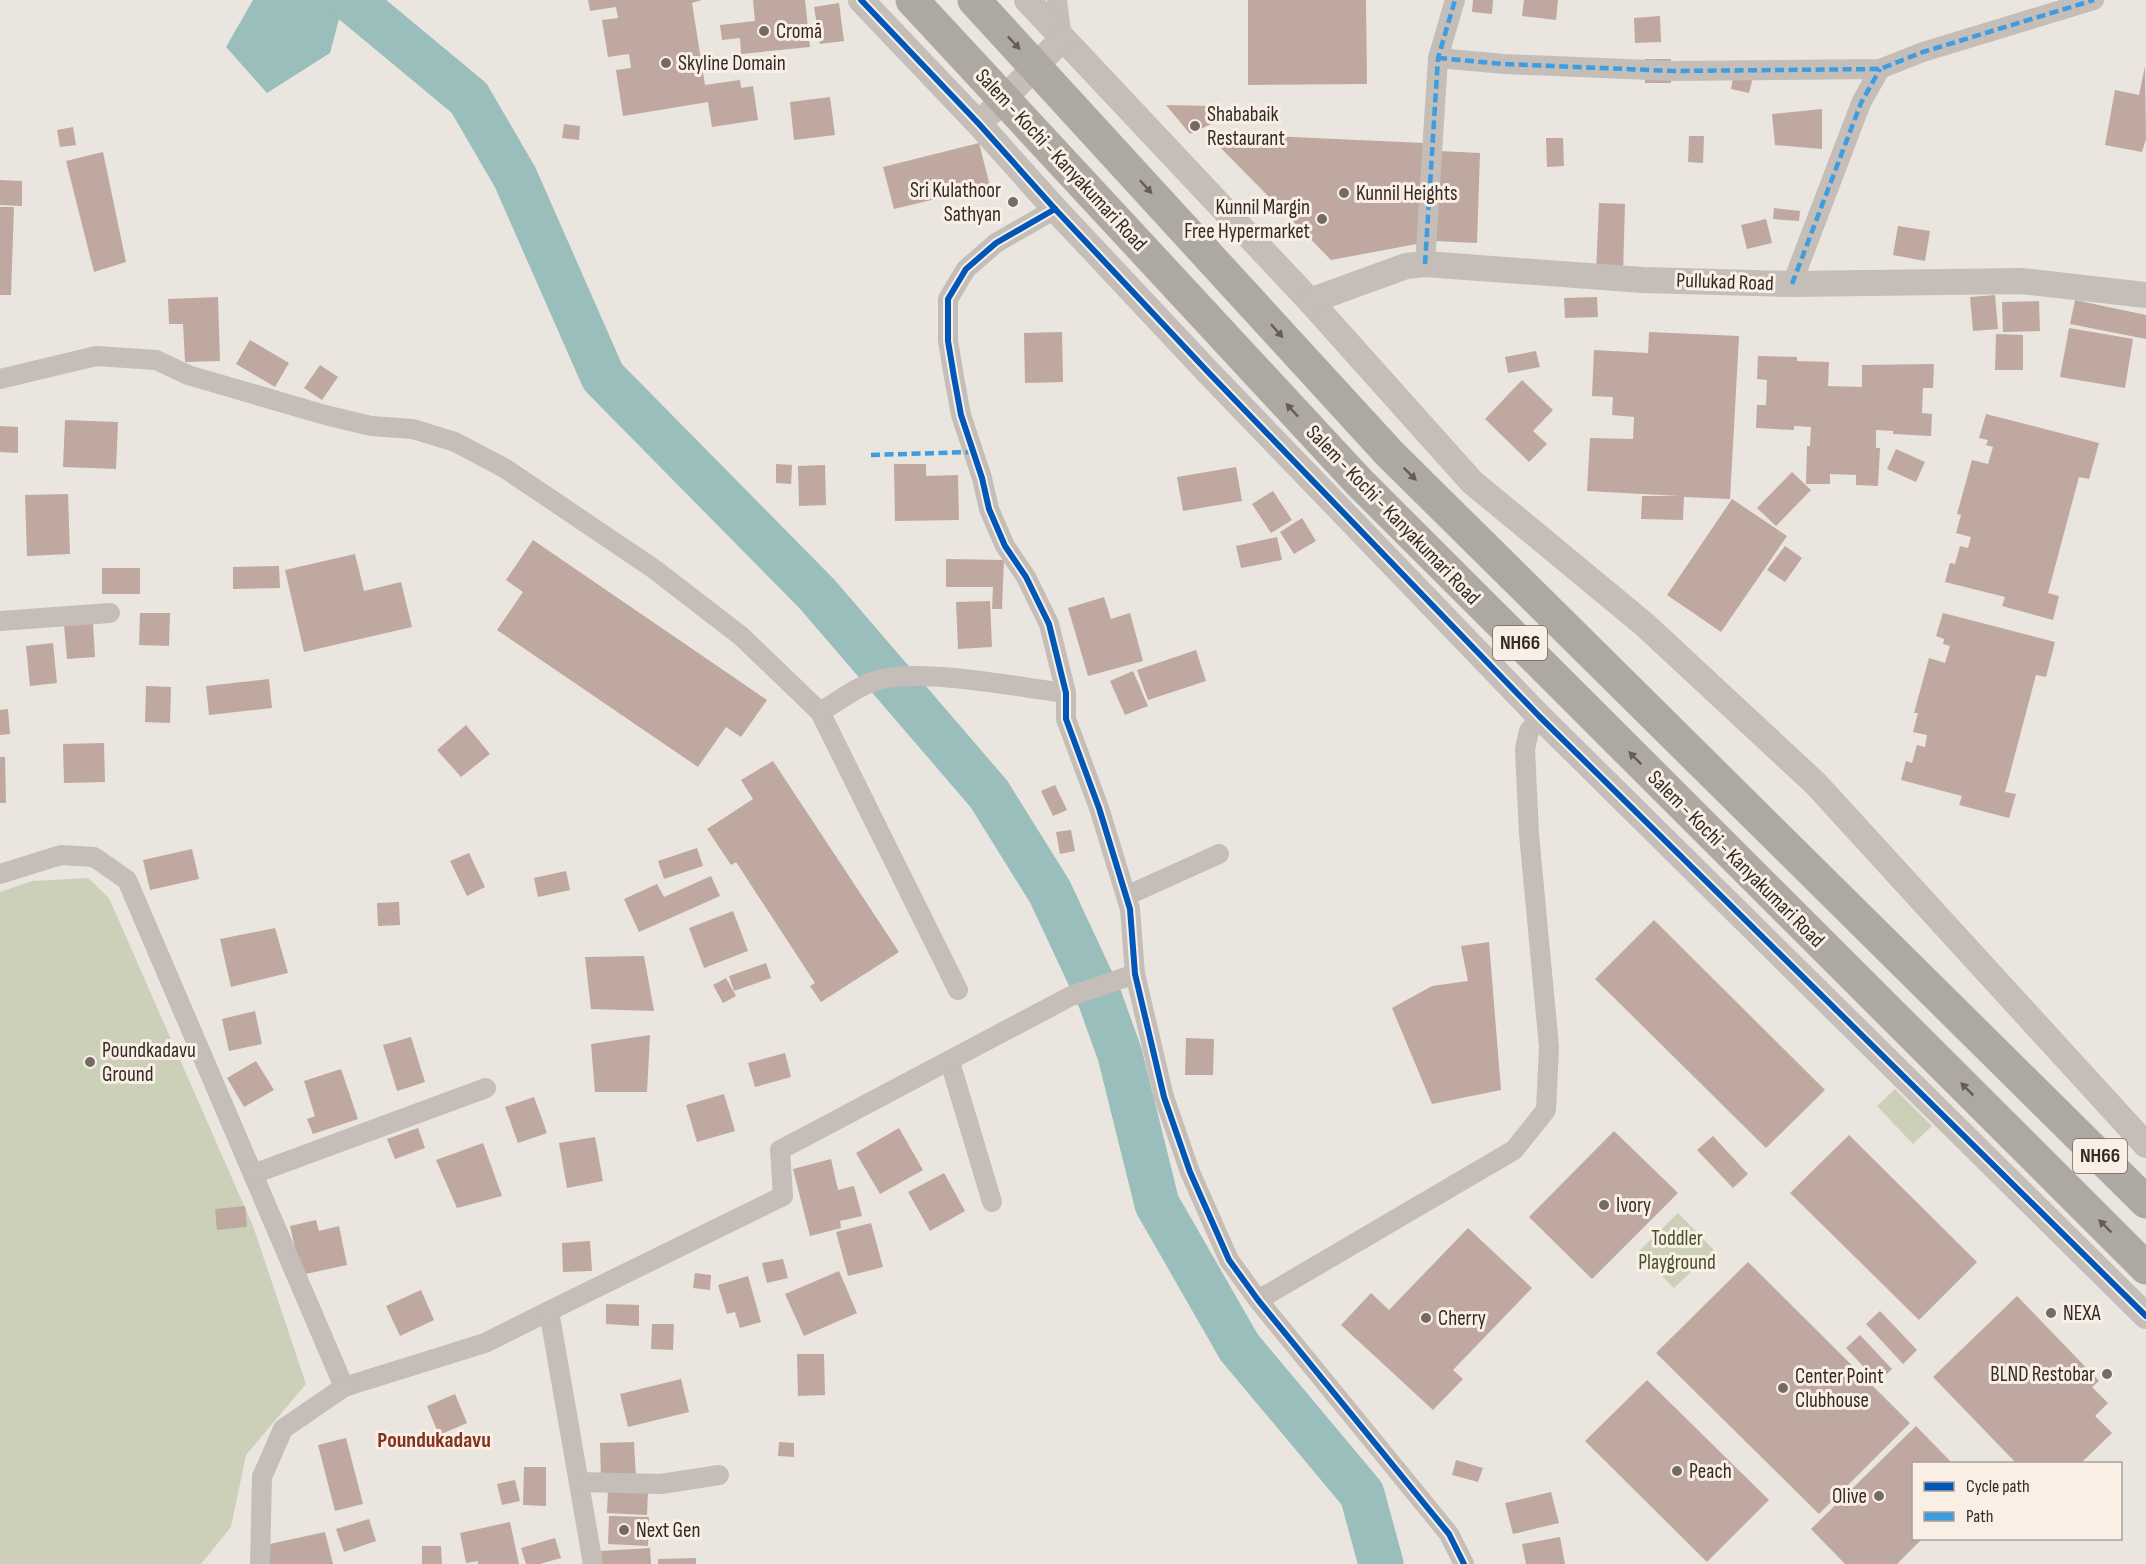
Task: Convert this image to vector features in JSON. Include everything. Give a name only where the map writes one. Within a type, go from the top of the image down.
[{"type":"highway","name":"Salem - Kochi - Kanyakumari Road","points":[[912,0],[1359,482],[2146,1268]]},
{"type":"highway","name":"Salem - Kochi - Kanyakumari Road","points":[[974,0],[1389,453],[2146,1202]]},
{"type":"street","points":[[861,0],[979,123],[1055,209],[1540,717],[2146,1316]]},
{"type":"street","points":[[1027,0],[1310,301],[1472,482],[1645,625],[1816,784],[2146,1145]]},
{"type":"street","points":[[1057,0],[1062,39]]},
{"type":"street","points":[[1425,264],[1438,58],[1455,0]]},
{"type":"street","points":[[1438,58],[1504,64],[1674,71],[1880,69],[1923,52],[2094,0]]},
{"type":"street","points":[[979,123],[1062,39]]},
{"type":"street","points":[[1792,284],[1861,103],[1880,69]]},
{"type":"street","points":[[1055,209],[996,243],[966,269],[948,299],[948,330],[961,415],[982,478],[989,509],[1005,546],[1026,577],[1049,624],[1066,693],[1066,719],[1099,808],[1130,909],[1126,977],[1186,1162],[1229,1260],[1258,1300],[1449,1534],[1464,1564]]},
{"type":"street","name":"Pullukad Road","points":[[1310,301],[1406,266],[1425,264],[1643,280],[1792,284],[2022,281],[2146,295]]},
{"type":"street","points":[[0,379],[96,356],[156,360],[188,375],[325,415],[371,426],[413,429],[455,442],[506,469],[654,569],[741,636],[820,712],[958,990]]},
{"type":"street","points":[[0,621],[110,613]]},
{"type":"street","points":[[820,712],[881,680],[920,677],[1066,693]]},
{"type":"street","points":[[1258,1300],[1514,1150],[1546,1110],[1549,1047],[1529,834],[1525,748],[1529,731],[1540,717]]},
{"type":"street","points":[[1126,896],[1219,854]]},
{"type":"street","points":[[0,874],[61,855],[94,857],[127,880],[344,1387]]},
{"type":"street","points":[[260,1564],[262,1477],[283,1429],[344,1387],[485,1343],[783,1196],[780,1150],[1071,996],[1126,977]]},
{"type":"street","points":[[950,1062],[992,1202]]},
{"type":"street","points":[[253,1174],[486,1088]]},
{"type":"street","points":[[549,1311],[593,1564]]},
{"type":"street","points":[[579,1482],[661,1484],[719,1475]]},
{"type":"green space","name":"Poundkadavu Ground","points":[[88,878],[109,898],[253,1226],[306,1384],[246,1455],[231,1527],[201,1564],[0,1564],[0,892],[32,881]]},
{"type":"green space","points":[[1895,1089],[1932,1126],[1913,1144],[1877,1106]]},
{"type":"green space","name":"Toddler Playground","points":[[1678,1213],[1714,1250],[1674,1288],[1638,1252]]},
{"type":"water","points":[[253,0],[344,0],[330,53],[267,93],[226,47]]},
{"type":"building","name":"Skyline Domain","points":[[588,0],[702,0],[692,3],[705,85],[740,80],[741,88],[753,86],[758,120],[712,127],[708,102],[623,116],[616,70],[631,68],[629,54],[608,57],[602,20],[618,18],[616,7],[590,11]]},
{"type":"building","name":"Cromā","points":[[753,0],[805,0],[810,47],[741,54],[740,38],[722,40],[720,25],[755,21]]},
{"type":"building","points":[[1248,0],[1366,0],[1367,84],[1248,85]]},
{"type":"building","points":[[1473,0],[1493,0],[1492,14],[1472,12]]},
{"type":"building","points":[[1524,0],[1558,0],[1556,20],[1522,16]]},
{"type":"building","points":[[839,3],[844,41],[820,44],[814,7]]},
{"type":"building","points":[[1660,16],[1661,42],[1635,43],[1634,18]]},
{"type":"building","points":[[1645,59],[1671,59],[1671,83],[1645,83]]},
{"type":"building","points":[[2145,66],[2146,139],[2142,152],[2105,145],[2115,90],[2139,95]]},
{"type":"building","points":[[1734,73],[1753,77],[1749,93],[1731,89]]},
{"type":"building","points":[[830,97],[835,135],[794,140],[790,102]]},
{"type":"building","name":"Shababaik Restaurant","points":[[1166,105],[1210,106],[1224,118],[1190,134]]},
{"type":"building","points":[[1822,109],[1822,149],[1775,145],[1772,114]]},
{"type":"building","points":[[564,124],[580,126],[579,140],[562,138]]},
{"type":"building","points":[[73,127],[76,145],[60,147],[57,130]]},
{"type":"building","name":"Kunnil Heights","points":[[1206,133],[1424,143],[1422,243],[1331,260]]},
{"type":"building","points":[[1689,136],[1704,136],[1703,163],[1688,162]]},
{"type":"building","points":[[1546,138],[1563,138],[1564,166],[1547,167]]},
{"type":"building","points":[[979,143],[990,186],[894,209],[883,167]]},
{"type":"building","points":[[1438,151],[1480,153],[1477,243],[1434,241]]},
{"type":"building","points":[[103,152],[126,262],[94,272],[66,161]]},
{"type":"building","points":[[0,180],[22,181],[22,206],[0,205]]},
{"type":"building","points":[[1599,203],[1625,204],[1623,274],[1596,273]]},
{"type":"building","points":[[0,207],[14,207],[11,295],[0,295]]},
{"type":"building","points":[[1774,208],[1800,211],[1799,221],[1773,219]]},
{"type":"building","points":[[1766,219],[1772,243],[1747,249],[1741,225]]},
{"type":"building","points":[[1898,226],[1930,231],[1925,261],[1893,255]]},
{"type":"building","points":[[1995,295],[1998,329],[1973,331],[1970,297]]},
{"type":"building","points":[[218,297],[220,361],[185,362],[183,324],[169,324],[168,299]]},
{"type":"building","points":[[1597,297],[1598,317],[1565,318],[1564,298]]},
{"type":"building","points":[[2075,300],[2146,315],[2146,339],[2070,324]]},
{"type":"building","points":[[2039,301],[2040,331],[2003,332],[2002,302]]},
{"type":"building","points":[[2069,328],[2133,339],[2125,388],[2060,377]]},
{"type":"building","points":[[1062,332],[1063,382],[1025,383],[1024,333]]},
{"type":"building","points":[[1649,332],[1739,336],[1730,499],[1684,497],[1683,520],[1641,519],[1642,496],[1680,496],[1587,491],[1590,438],[1633,439],[1634,417],[1612,415],[1613,397],[1592,396],[1594,350],[1648,353]]},
{"type":"building","points":[[1996,334],[2023,335],[2023,370],[1995,370]]},
{"type":"building","points":[[250,340],[289,363],[275,387],[236,364]]},
{"type":"building","points":[[1536,351],[1540,367],[1508,373],[1505,357]]},
{"type":"building","points":[[1758,356],[1797,357],[1797,361],[1829,362],[1828,386],[1862,387],[1862,365],[1934,364],[1933,388],[1923,388],[1922,413],[1932,414],[1931,436],[1893,434],[1893,431],[1876,430],[1876,448],[1880,448],[1878,486],[1856,485],[1856,475],[1830,474],[1830,484],[1806,484],[1807,446],[1810,446],[1811,427],[1794,426],[1794,430],[1756,428],[1757,405],[1766,405],[1767,380],[1757,379]]},
{"type":"building","points":[[320,365],[338,377],[322,400],[304,388]]},
{"type":"building","points":[[1522,380],[1553,410],[1533,431],[1547,444],[1529,462],[1485,419]]},
{"type":"building","points":[[1986,414],[2099,443],[2089,479],[2079,477],[2048,593],[2059,596],[2053,620],[2002,606],[2005,597],[1945,582],[1950,563],[1955,564],[1960,546],[1968,548],[1971,537],[1956,533],[1961,515],[1957,514],[1972,460],[1988,464],[1993,447],[1986,445],[1988,440],[1979,438]]},
{"type":"building","points":[[65,420],[118,422],[116,469],[63,467]]},
{"type":"building","points":[[0,426],[18,427],[18,453],[0,452]]},
{"type":"building","points":[[1896,449],[1925,462],[1916,482],[1887,469]]},
{"type":"building","points":[[776,464],[792,465],[791,484],[776,483]]},
{"type":"building","points":[[894,464],[926,464],[926,476],[958,475],[959,520],[895,521]]},
{"type":"building","points":[[825,465],[826,505],[799,506],[798,466]]},
{"type":"building","points":[[1236,467],[1242,501],[1183,511],[1177,477]]},
{"type":"building","points":[[1792,472],[1811,490],[1776,526],[1757,508]]},
{"type":"building","points":[[1273,491],[1292,520],[1271,533],[1252,504]]},
{"type":"building","points":[[68,494],[70,554],[27,556],[25,495]]},
{"type":"building","points":[[1732,499],[1787,536],[1721,632],[1667,595]]},
{"type":"building","points":[[1302,518],[1316,541],[1294,554],[1280,532]]},
{"type":"building","points":[[1277,537],[1282,560],[1241,568],[1236,546]]},
{"type":"building","points":[[533,540],[767,700],[741,737],[726,727],[698,767],[497,630],[523,592],[506,580]]},
{"type":"building","points":[[1785,546],[1802,558],[1785,582],[1767,570]]},
{"type":"building","points":[[355,554],[364,591],[401,582],[412,627],[304,652],[285,570]]},
{"type":"building","points":[[946,559],[1004,560],[1002,609],[992,609],[993,587],[946,587]]},
{"type":"building","points":[[279,566],[280,588],[233,589],[233,567]]},
{"type":"building","points":[[102,568],[140,568],[140,594],[102,594]]},
{"type":"building","points":[[1104,597],[1111,619],[1130,613],[1143,661],[1088,676],[1068,608]]},
{"type":"building","points":[[990,601],[992,647],[958,649],[956,602]]},
{"type":"building","points":[[140,613],[170,613],[169,646],[139,645]]},
{"type":"building","points":[[1943,613],[2055,642],[2046,677],[2036,675],[2005,792],[2016,794],[2009,818],[1959,805],[1962,796],[1901,780],[1906,761],[1912,763],[1917,745],[1925,747],[1927,735],[1913,732],[1918,713],[1914,713],[1929,658],[1945,663],[1950,646],[1943,644],[1944,639],[1936,636]]},
{"type":"building","points":[[93,623],[95,657],[67,659],[64,625]]},
{"type":"building","points":[[53,643],[57,683],[30,686],[26,646]]},
{"type":"building","points":[[1196,650],[1206,681],[1148,700],[1137,670]]},
{"type":"building","points":[[1133,671],[1148,706],[1125,715],[1110,681]]},
{"type":"building","points":[[269,679],[272,708],[209,715],[206,686]]},
{"type":"building","points":[[146,686],[171,687],[170,723],[145,722]]},
{"type":"building","points":[[8,709],[10,734],[0,735],[0,710]]},
{"type":"building","points":[[466,725],[490,754],[461,777],[437,750]]},
{"type":"building","points":[[104,743],[105,782],[64,783],[63,744]]},
{"type":"building","points":[[0,757],[5,757],[6,803],[0,803]]},
{"type":"building","points":[[773,761],[899,952],[821,1002],[810,986],[815,983],[736,862],[731,865],[707,829],[753,799],[741,780]]},
{"type":"building","points":[[1055,785],[1067,810],[1053,816],[1041,791]]},
{"type":"building","points":[[1071,830],[1075,851],[1060,854],[1056,832]]},
{"type":"building","points":[[697,848],[703,866],[664,879],[658,861]]},
{"type":"building","points":[[192,849],[199,879],[150,890],[143,860]]},
{"type":"building","points":[[469,853],[485,887],[467,896],[450,861]]},
{"type":"building","points":[[566,871],[570,890],[538,897],[534,878]]},
{"type":"building","points":[[711,876],[720,896],[639,932],[624,899],[657,884],[664,897]]},
{"type":"building","points":[[399,902],[400,925],[378,926],[377,903]]},
{"type":"building","points":[[733,911],[748,951],[704,968],[689,928]]},
{"type":"building","points":[[1654,920],[1825,1090],[1766,1148],[1595,979]]},
{"type":"building","points":[[275,928],[288,973],[231,987],[220,939]]},
{"type":"building","points":[[1489,942],[1501,1090],[1432,1104],[1392,1008],[1432,986],[1468,981],[1461,946]]},
{"type":"building","points":[[644,956],[654,1011],[591,1009],[585,957]]},
{"type":"building","points":[[766,963],[771,978],[734,991],[729,976]]},
{"type":"building","points":[[726,978],[736,996],[723,1003],[713,985]]},
{"type":"building","points":[[255,1011],[262,1044],[229,1051],[222,1019]]},
{"type":"building","points":[[650,1035],[647,1092],[595,1092],[591,1044]]},
{"type":"building","points":[[411,1037],[425,1082],[397,1091],[383,1045]]},
{"type":"building","points":[[1186,1038],[1214,1039],[1213,1075],[1185,1075]]},
{"type":"building","points":[[785,1053],[791,1077],[755,1087],[748,1063]]},
{"type":"building","points":[[256,1061],[274,1090],[244,1107],[227,1078]]},
{"type":"building","points":[[341,1069],[358,1119],[313,1134],[307,1119],[315,1116],[304,1081]]},
{"type":"building","points":[[724,1094],[735,1131],[697,1142],[686,1105]]},
{"type":"building","points":[[534,1097],[547,1133],[518,1143],[505,1107]]},
{"type":"building","points":[[418,1128],[425,1148],[395,1159],[387,1139]]},
{"type":"building","points":[[899,1128],[923,1170],[880,1194],[856,1153]]},
{"type":"building","name":"Ivory","points":[[1614,1131],[1678,1193],[1592,1279],[1529,1217]]},
{"type":"building","points":[[1849,1135],[1977,1262],[1919,1320],[1790,1193]]},
{"type":"building","points":[[1713,1136],[1748,1174],[1733,1188],[1697,1150]]},
{"type":"building","points":[[595,1137],[603,1181],[567,1188],[559,1143]]},
{"type":"building","points":[[483,1143],[502,1196],[457,1208],[436,1160]]},
{"type":"building","points":[[831,1159],[838,1190],[854,1186],[862,1216],[840,1221],[841,1228],[810,1236],[793,1169]]},
{"type":"building","points":[[944,1173],[965,1211],[930,1231],[908,1192]]},
{"type":"building","points":[[245,1206],[247,1227],[217,1230],[215,1209]]},
{"type":"building","points":[[316,1220],[319,1231],[339,1226],[347,1265],[301,1275],[290,1226]]},
{"type":"building","points":[[871,1223],[883,1267],[848,1276],[836,1232]]},
{"type":"building","name":"Cherry","points":[[1468,1228],[1532,1288],[1453,1370],[1463,1379],[1433,1410],[1341,1325],[1371,1293],[1389,1310]]},
{"type":"building","points":[[590,1241],[592,1271],[563,1272],[562,1243]]},
{"type":"building","points":[[783,1259],[788,1278],[767,1283],[762,1263]]},
{"type":"building","name":"Center Point Clubhouse","points":[[1748,1262],[1910,1423],[1819,1514],[1656,1353]]},
{"type":"building","points":[[839,1271],[857,1313],[804,1336],[785,1294]]},
{"type":"building","points":[[695,1273],[711,1275],[710,1290],[693,1288]]},
{"type":"building","points":[[748,1276],[761,1322],[740,1328],[735,1312],[727,1314],[718,1285]]},
{"type":"building","points":[[421,1290],[434,1320],[400,1336],[386,1306]]},
{"type":"building","points":[[2017,1296],[2099,1381],[2092,1387],[2108,1403],[2095,1416],[2112,1433],[2082,1462],[2015,1462],[1933,1377]]},
{"type":"building","points":[[606,1304],[639,1305],[639,1326],[606,1324]]},
{"type":"building","points":[[1880,1311],[1917,1350],[1903,1364],[1866,1324]]},
{"type":"building","points":[[652,1324],[674,1324],[673,1350],[651,1349]]},
{"type":"building","points":[[1860,1335],[1892,1369],[1878,1382],[1846,1348]]},
{"type":"building","points":[[797,1354],[824,1354],[825,1395],[798,1396]]},
{"type":"building","points":[[681,1379],[689,1412],[628,1427],[620,1394]]},
{"type":"building","name":"Peach","points":[[1647,1380],[1769,1500],[1707,1562],[1585,1441]]},
{"type":"building","points":[[455,1394],[467,1423],[439,1435],[427,1406]]},
{"type":"building","name":"Olive","points":[[1916,1426],[1951,1462],[1912,1462],[1912,1540],[1921,1540],[1897,1564],[1845,1564],[1811,1529]]},
{"type":"building","points":[[346,1438],[363,1504],[335,1511],[318,1445]]},
{"type":"building","points":[[634,1442],[636,1479],[601,1480],[600,1443]]},
{"type":"building","points":[[779,1442],[794,1443],[794,1457],[778,1456]]},
{"type":"building","points":[[1456,1460],[1483,1468],[1478,1482],[1452,1475]]},
{"type":"building","points":[[524,1467],[546,1467],[546,1506],[523,1505]]},
{"type":"building","points":[[515,1480],[520,1501],[502,1505],[497,1484]]},
{"type":"building","points":[[608,1490],[648,1491],[647,1515],[607,1513]]},
{"type":"building","points":[[1551,1492],[1559,1523],[1513,1534],[1505,1503]]},
{"type":"building","points":[[609,1516],[649,1517],[648,1546],[608,1544]]},
{"type":"building","points":[[369,1519],[376,1541],[344,1552],[336,1529]]},
{"type":"building","points":[[510,1522],[519,1564],[478,1564],[478,1561],[466,1563],[460,1533]]},
{"type":"building","points":[[325,1532],[333,1564],[269,1564],[265,1545]]},
{"type":"building","points":[[1560,1537],[1565,1564],[1526,1564],[1522,1544]]},
{"type":"building","points":[[555,1538],[561,1558],[540,1564],[526,1564],[521,1548]]},
{"type":"building","points":[[422,1546],[441,1546],[442,1564],[422,1564]]},
{"type":"building","points":[[650,1548],[651,1564],[602,1564],[601,1551]]},
{"type":"building","points":[[696,1558],[696,1564],[658,1564],[658,1559]]},
{"type":"waterway","points":[[351,0],[469,98],[515,177],[603,377],[817,594],[989,794],[1050,892],[1100,999],[1120,1055],[1157,1204],[1239,1347],[1362,1494],[1381,1564]]},
{"type":"marked path","points":[[1425,264],[1438,58],[1455,0]]},
{"type":"marked path","points":[[1438,58],[1504,64],[1674,71],[1880,69],[1923,52],[2094,0]]},
{"type":"marked path","points":[[1792,284],[1861,103],[1880,69]]},
{"type":"marked path","points":[[871,455],[972,452]]},
{"type":"cycle path","points":[[861,0],[1208,372],[1540,717],[2146,1316]]},
{"type":"cycle path","points":[[1055,209],[996,243],[966,269],[948,299],[948,341],[961,415],[982,478],[989,509],[1005,546],[1026,577],[1049,624],[1066,693],[1066,719],[1099,808],[1130,909],[1135,974],[1164,1097],[1190,1172],[1229,1260],[1258,1300],[1449,1534],[1464,1564]]},
{"type":"place","name":"Cromā","points":[[764,31]]},
{"type":"place","name":"Skyline Domain","points":[[666,63]]},
{"type":"place","name":"Shababaik Restaurant","points":[[1195,126]]},
{"type":"place","name":"Kunnil Heights","points":[[1344,193]]},
{"type":"place","name":"Sri Kulathoor Sathyan","points":[[1013,202]]},
{"type":"place","name":"Kunnil Margin Free Hypermarket","points":[[1322,219]]},
{"type":"place","name":"Poundkadavu Ground","points":[[90,1062]]},
{"type":"place","name":"Ivory","points":[[1604,1205]]},
{"type":"place","name":"NEXA","points":[[2051,1313]]},
{"type":"place","name":"Cherry","points":[[1426,1318]]},
{"type":"place","name":"BLND Restobar","points":[[2107,1374]]},
{"type":"place","name":"Center Point Clubhouse","points":[[1783,1388]]},
{"type":"place","name":"Peach","points":[[1677,1471]]},
{"type":"place","name":"Olive","points":[[1879,1496]]},
{"type":"place","name":"Next Gen","points":[[624,1530]]},
{"type":"district","name":"Poundukadavu","points":[[434,1440]]}]
